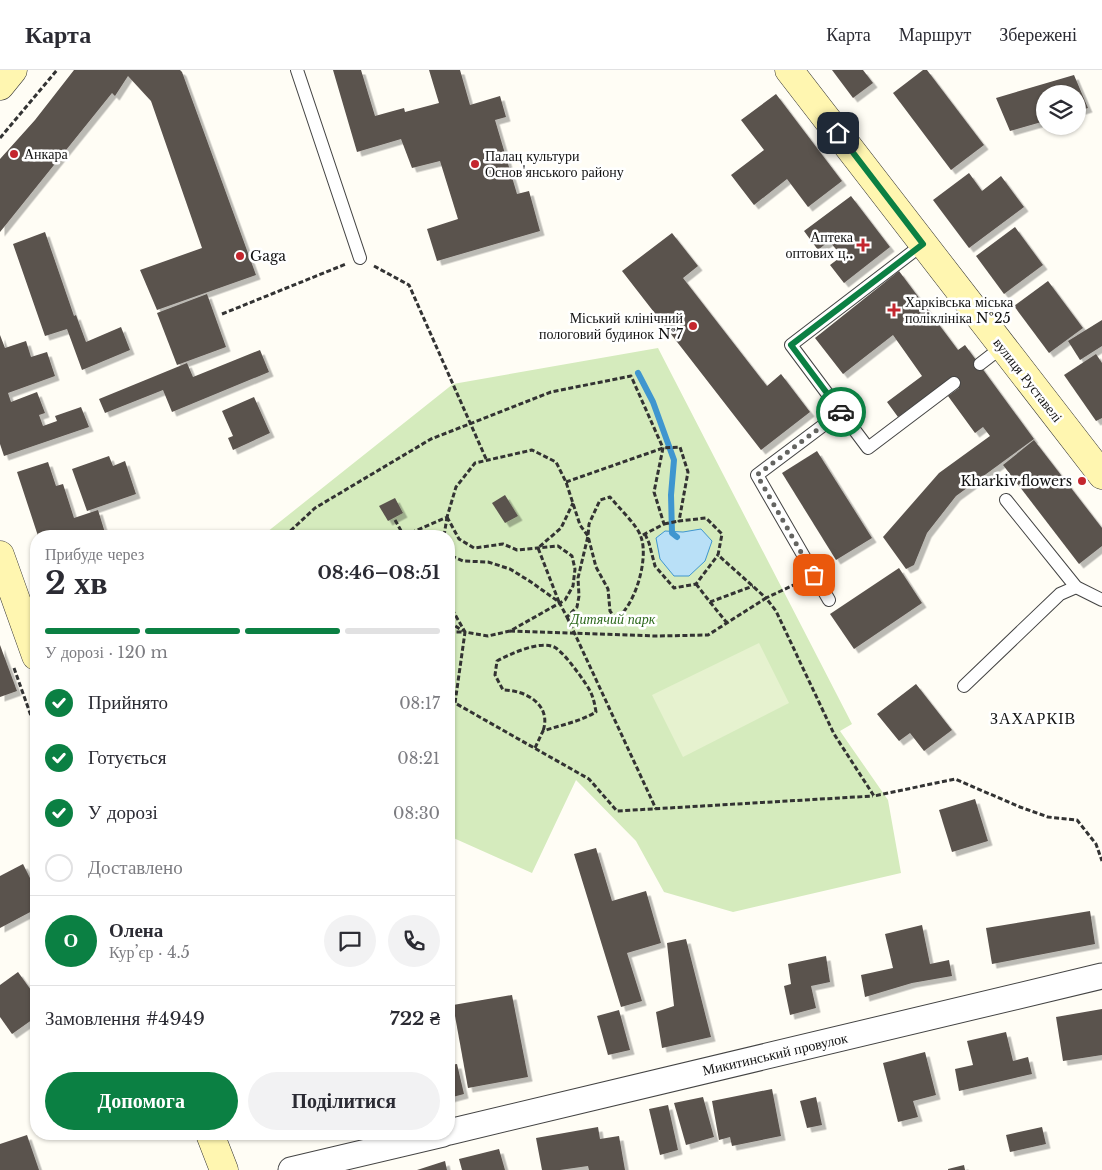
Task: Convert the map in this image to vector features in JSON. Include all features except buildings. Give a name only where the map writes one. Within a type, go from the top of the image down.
[{"type":"street","points":[[0,86],[13,70]]},
{"type":"street","name":"вулиця Руставелі","points":[[789,70],[1002,347],[1093,450],[1102,476]]},
{"type":"street","points":[[0,554],[25,661]]},
{"type":"street","name":"Микитинський провулок","points":[[455,1131],[1102,976]]},
{"type":"street","points":[[212,1140],[224,1170]]},
{"type":"street","points":[[291,1170],[418,1140]]},
{"type":"lane","points":[[297,70],[360,258]]},
{"type":"lane","points":[[923,244],[791,345],[868,448],[954,382]]},
{"type":"lane","points":[[980,364],[1002,347]]},
{"type":"lane","points":[[829,600],[757,475],[841,412]]},
{"type":"lane","points":[[1006,500],[1076,587],[1102,600]]},
{"type":"lane","points":[[964,686],[1060,594],[1076,587]]},
{"type":"path","points":[[0,138],[57,70]]},
{"type":"path","points":[[222,314],[360,258],[409,284],[487,460]]},
{"type":"path","points":[[291,530],[315,508],[431,439],[551,392],[631,376],[663,448],[654,492],[664,524]]},
{"type":"path","points":[[566,482],[663,448],[680,447],[688,472],[679,521]]},
{"type":"path","points":[[445,530],[456,487],[475,463],[532,450],[556,462],[566,482],[580,525],[588,536],[596,567],[608,589],[610,611],[616,618],[624,614],[638,583],[645,558],[643,535]]},
{"type":"path","points":[[567,616],[577,607],[579,596],[578,578],[589,524],[600,500],[610,497],[643,535],[650,544],[655,566],[674,588],[696,584],[718,555],[722,534],[706,518],[664,524],[643,535]]},
{"type":"path","points":[[538,548],[561,528],[573,503]]},
{"type":"path","points":[[418,530],[447,517]]},
{"type":"path","points":[[447,517],[454,530]]},
{"type":"path","points":[[395,520],[401,530]]},
{"type":"path","points":[[455,532],[459,539],[474,548],[503,544],[517,550],[558,546],[572,556],[575,569],[573,586],[565,600],[510,631]]},
{"type":"path","points":[[538,548],[559,602],[656,809]]},
{"type":"path","points":[[718,555],[766,598],[776,611],[834,734],[874,796]]},
{"type":"path","points":[[455,558],[463,561],[488,562],[510,569],[559,602]]},
{"type":"path","points":[[455,632],[488,636],[510,631],[656,636],[708,635],[766,598],[814,575]]},
{"type":"path","points":[[696,584],[727,623]]},
{"type":"path","points":[[710,602],[753,586]]},
{"type":"path","points":[[455,615],[464,632],[455,703],[589,779],[617,811],[874,796],[955,779],[1048,818],[1077,820],[1096,844],[1102,861]]},
{"type":"path","points":[[455,626],[464,632]]},
{"type":"path","points":[[535,748],[546,722],[540,705],[526,694],[515,690],[503,690],[495,675],[497,661],[514,652],[536,646],[554,647],[570,662],[594,696],[596,712],[582,720],[543,731]]},
{"type":"path","points":[[25,661],[30,692]]},
{"type":"green space","name":"Дитячий парк","points":[[658,348],[852,724],[840,731],[888,800],[901,873],[733,912],[664,892],[636,841],[576,780],[532,873],[455,839],[455,530],[270,530],[453,384]]},
{"type":"green space","points":[[759,643],[789,703],[683,757],[652,695]]},
{"type":"water","points":[[701,529],[712,541],[705,561],[689,576],[674,576],[660,559],[656,538],[665,531],[683,532]]},
{"type":"waterway","points":[[638,373],[653,402],[674,460],[671,495],[672,533],[677,537]]},
{"type":"way so far","points":[[814,575],[757,475],[841,412]]},
{"type":"place","name":"Анкара","points":[[14,154]]},
{"type":"place","name":"Палац культури Основ'янського району","points":[[475,164]]},
{"type":"place","name":"Аптека оптових ц‥","points":[[863,245]]},
{"type":"place","name":"Gaga","points":[[240,256]]},
{"type":"place","name":"Харківська міська поліклініка №25","points":[[894,310]]},
{"type":"place","name":"Міський клінічний пологовий будинок №7","points":[[693,326]]},
{"type":"place","name":"Kharkiv flowers","points":[[1082,481]]},
{"type":"district","name":"ЗАХАРКІВ","points":[[1033,718]]},
{"type":"route","points":[[838,133],[923,244],[791,345],[841,412]]}]
